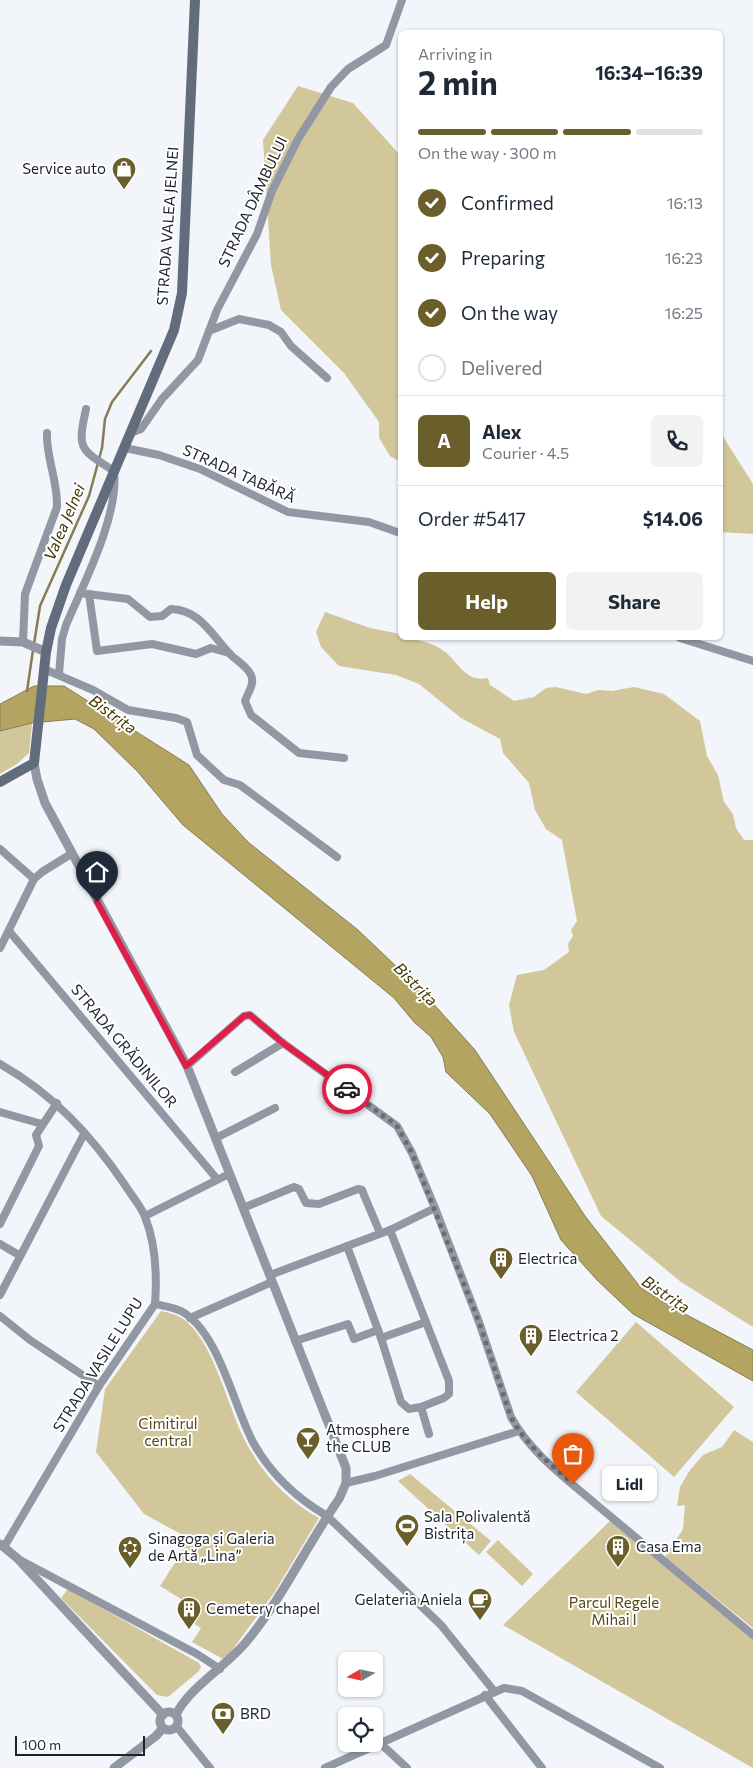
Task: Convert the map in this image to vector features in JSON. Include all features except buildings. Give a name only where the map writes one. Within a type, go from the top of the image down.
[{"type":"main road","name":"STRADA VALEA JELNEI","points":[[34,763],[44,669],[43,651],[66,585],[174,330],[182,293],[195,0]]},
{"type":"main road","points":[[0,782],[34,763]]},
{"type":"street","name":"STRADA DÂMBULUI","points":[[131,434],[141,429],[162,399],[198,360],[217,310],[257,234],[272,191],[298,139],[331,87],[348,69],[386,45],[402,0]]},
{"type":"street","points":[[209,331],[239,319],[269,325],[280,332],[291,346],[327,378]]},
{"type":"street","points":[[59,674],[62,639],[108,522],[116,486],[114,470],[89,455],[83,448],[81,440],[86,409]]},
{"type":"street","points":[[25,643],[25,594],[57,507],[58,496],[46,447],[47,433]]},
{"type":"street","name":"STRADA TABĂRĂ","points":[[125,448],[200,469],[288,512],[368,522],[398,532]]},
{"type":"street","points":[[80,592],[128,599],[150,617],[162,616],[171,609],[188,612],[210,630],[251,675],[252,686],[245,701],[252,715],[299,753],[344,758]]},
{"type":"street","points":[[89,594],[97,652],[152,644],[196,654],[211,648],[229,653]]},
{"type":"street","points":[[686,640],[753,661]]},
{"type":"street","points":[[0,641],[25,643],[43,651]]},
{"type":"street","points":[[44,669],[59,674],[128,710],[176,718],[187,722],[197,755],[214,772],[224,780],[240,785],[337,858]]},
{"type":"street","points":[[34,763],[45,803],[186,1066],[346,1468],[346,1483],[339,1499],[280,1596],[248,1640],[220,1669],[185,1700],[176,1715]]},
{"type":"street","points":[[0,849],[34,879]]},
{"type":"street","points":[[0,948],[34,879],[71,854]]},
{"type":"street","name":"STRADA GRĂDINILOR","points":[[9,932],[217,1179]]},
{"type":"street","points":[[186,1066],[244,1016],[252,1017],[283,1043],[397,1126],[412,1153],[436,1208],[479,1322],[511,1417],[519,1431],[538,1454],[668,1566],[753,1635]]},
{"type":"street","points":[[236,1072],[283,1043]]},
{"type":"street","name":"STRADA VASILE LUPU","points":[[0,1064],[56,1103],[110,1162],[145,1216],[155,1262],[155,1304],[99,1386],[2,1545]]},
{"type":"street","points":[[0,1224],[39,1146],[35,1136],[56,1103]]},
{"type":"street","points":[[216,1138],[275,1108]]},
{"type":"street","points":[[0,1112],[42,1124]]},
{"type":"street","points":[[0,1295],[19,1255],[84,1134]]},
{"type":"street","points":[[145,1216],[229,1174]]},
{"type":"street","points":[[243,1208],[294,1187],[299,1189],[306,1203],[314,1206],[358,1189],[362,1190],[380,1233]]},
{"type":"street","points":[[190,1318],[271,1278],[390,1230],[436,1208]]},
{"type":"street","points":[[347,1246],[380,1334],[401,1402],[409,1409],[421,1407],[444,1398],[450,1389],[450,1381],[390,1230]]},
{"type":"street","points":[[0,1244],[19,1255]]},
{"type":"street","points":[[155,1304],[180,1310],[190,1318],[211,1347],[250,1436],[270,1467],[310,1506],[327,1516],[441,1626],[494,1691]]},
{"type":"street","points":[[0,1316],[30,1340],[99,1386]]},
{"type":"street","points":[[295,1341],[348,1324],[354,1339],[426,1322]]},
{"type":"street","points":[[421,1407],[429,1434]]},
{"type":"street","points":[[346,1483],[519,1431]]},
{"type":"street","points":[[2,1545],[17,1558],[163,1715]]},
{"type":"street","points":[[17,1558],[198,1654],[220,1669]]},
{"type":"street","points":[[383,1742],[504,1688],[522,1691],[660,1768]]},
{"type":"street","points":[[485,1695],[542,1768]]},
{"type":"street","points":[[177,1727],[170,1730],[163,1728],[160,1722],[163,1715],[169,1712],[176,1715],[177,1727],[210,1768]]},
{"type":"street","points":[[114,1768],[156,1736],[163,1728]]},
{"type":"street","points":[[383,1746],[407,1768]]},
{"type":"street","points":[[324,1768],[360,1752]]},
{"type":"green space","points":[[298,86],[353,103],[398,153],[398,461],[390,456],[379,438],[379,422],[344,373],[281,310],[271,265],[263,140]]},
{"type":"green space","points":[[723,437],[753,484],[753,534],[723,532]]},
{"type":"green space","points":[[325,612],[370,628],[398,634],[398,640],[417,640],[429,643],[444,651],[468,675],[480,679],[488,678],[490,685],[514,701],[534,697],[546,688],[556,687],[586,694],[598,690],[612,691],[634,687],[664,694],[700,721],[707,756],[718,775],[724,802],[733,814],[736,828],[744,840],[753,840],[753,1327],[681,1282],[601,1216],[514,1032],[509,1005],[517,975],[544,970],[569,952],[568,944],[573,936],[571,930],[577,921],[562,840],[546,829],[535,810],[529,783],[503,753],[500,739],[461,718],[419,684],[396,675],[339,666],[321,647],[316,632]]},
{"type":"green space","points":[[32,723],[29,753],[17,764],[0,774],[0,731]]},
{"type":"green space","name":"Cimitirul central","points":[[161,1311],[174,1314],[183,1319],[197,1333],[214,1364],[242,1433],[255,1459],[279,1488],[308,1512],[319,1518],[274,1593],[225,1660],[192,1642],[201,1628],[186,1619],[194,1607],[160,1586],[190,1539],[144,1514],[96,1452],[105,1389]]},
{"type":"green space","points":[[636,1322],[734,1407],[674,1477],[576,1392]]},
{"type":"green space","points":[[734,1430],[753,1442],[753,1628],[665,1557],[683,1529],[685,1505],[677,1506],[680,1487],[690,1470],[703,1455],[722,1447]]},
{"type":"green space","points":[[410,1474],[491,1541],[479,1555],[398,1481]]},
{"type":"green space","name":"Parcul Regele Mihai I","points":[[610,1521],[753,1635],[753,1768],[503,1625]]},
{"type":"green space","points":[[498,1540],[533,1574],[522,1586],[486,1552]]},
{"type":"green space","points":[[68,1589],[199,1663],[201,1667],[199,1671],[168,1697],[157,1695],[61,1598]]},
{"type":"shaded area","points":[[34,686],[64,686],[189,765],[222,814],[248,842],[358,930],[420,989],[475,1050],[585,1216],[641,1288],[668,1305],[753,1350],[753,1381],[633,1314],[597,1280],[561,1240],[532,1176],[490,1114],[446,1072],[443,1057],[431,1037],[414,1022],[394,998],[183,825],[137,771],[94,729],[75,719],[32,723],[0,731],[0,704]]},
{"type":"waterway","name":"Valea Jelnei","points":[[34,644],[40,606],[89,496],[102,448],[105,419],[112,402],[151,351]]},
{"type":"waterway","name":"Valea Jelnei","points":[[27,691],[33,650]]},
{"type":"way so far","points":[[347,1089],[397,1126],[412,1153],[436,1208],[479,1322],[511,1417],[527,1442],[538,1454],[573,1484]]},
{"type":"place","name":"Service auto","points":[[124,190]]},
{"type":"place","name":"Electrica","points":[[501,1280]]},
{"type":"place","name":"Electrica 2","points":[[531,1357]]},
{"type":"place","name":"Atmosphere the CLUB","points":[[308,1460]]},
{"type":"place","name":"Lidl","points":[[573,1484]]},
{"type":"place","name":"Sala Polivalentă Bistrița","points":[[407,1547]]},
{"type":"place","name":"Casa Ema","points":[[618,1568]]},
{"type":"place","name":"Sinagoga și Galeria de Artă „Lina”","points":[[130,1569]]},
{"type":"place","name":"Gelateria Aniela","points":[[480,1621]]},
{"type":"place","name":"Cemetery chapel","points":[[189,1630]]},
{"type":"place","name":"BRD","points":[[223,1735]]},
{"type":"route","points":[[97,902],[186,1066],[244,1016],[250,1015],[283,1043],[347,1089]]},
{"type":"water label","name":"Bistrița","points":[[113,714]]},
{"type":"water label","name":"Bistrița","points":[[416,984]]},
{"type":"water label","name":"Bistrița","points":[[666,1294]]}]
